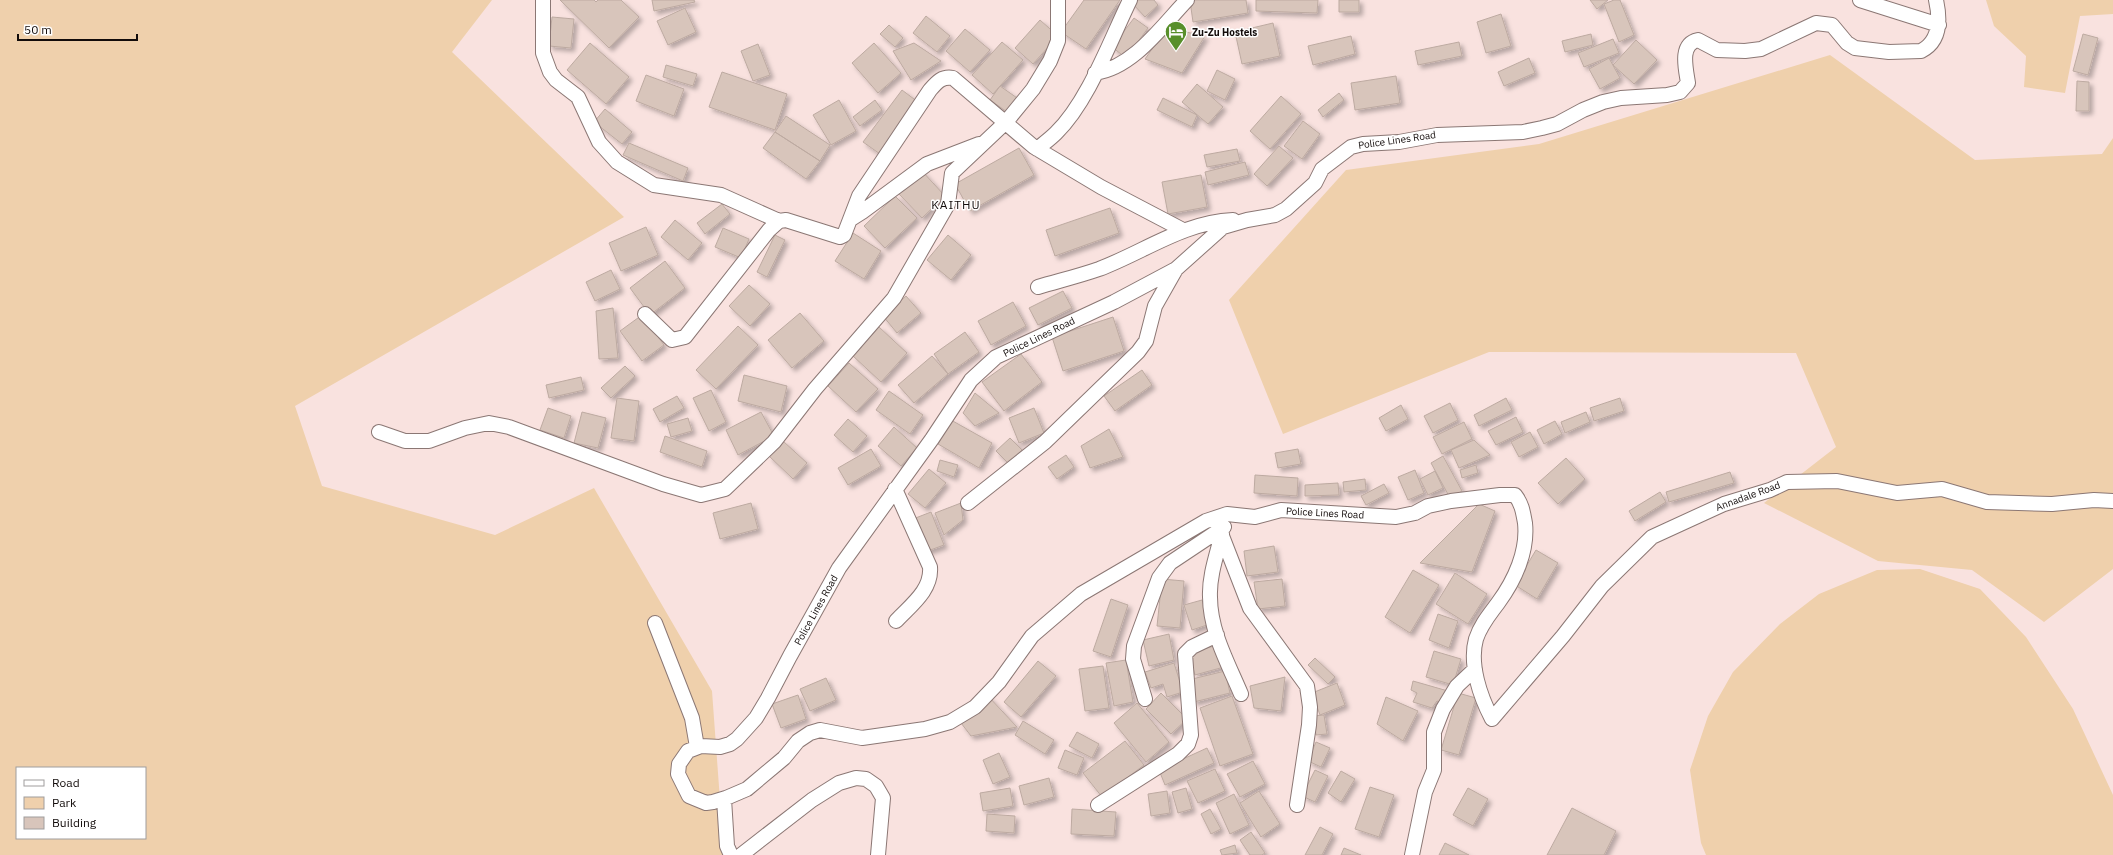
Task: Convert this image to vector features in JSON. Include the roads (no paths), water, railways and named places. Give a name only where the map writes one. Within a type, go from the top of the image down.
[{"type":"street","points":[[542,0],[543,53],[550,72],[556,80],[578,97],[599,142],[617,162],[654,185],[721,195],[779,221],[786,220],[805,224],[840,237],[845,234],[859,196],[938,80],[947,77],[953,78],[1036,149],[1183,230]]},
{"type":"street","points":[[379,432],[405,442],[429,441],[465,428],[489,423],[509,427],[663,484],[701,495],[725,489],[774,442],[815,389],[894,298],[948,204],[952,173],[1006,122],[1033,89],[1050,61],[1058,41],[1058,0]]},
{"type":"street","points":[[1036,149],[1056,133],[1075,110],[1095,73],[1130,0]]},
{"type":"street","points":[[1095,73],[1108,71],[1133,56],[1187,0]]},
{"type":"street","points":[[1860,0],[1940,25],[1936,0]]},
{"type":"street","name":"Police Lines Road","points":[[1492,718],[1475,669],[1476,640],[1481,626],[1510,584],[1525,547],[1526,533],[1523,510],[1520,501],[1515,495],[1500,495],[1452,501],[1428,506],[1415,514],[1396,517],[1281,510],[1224,526],[1206,521],[1186,531],[1140,561],[1102,580],[1081,594],[1032,636],[999,682],[975,707],[950,722],[925,728],[862,738],[820,730],[810,733],[798,740],[784,758],[748,789],[724,799],[706,803],[689,796],[678,774],[679,764],[684,755],[697,747],[707,745],[720,748],[730,744],[737,739],[756,718],[839,568],[932,438],[971,380],[996,357],[1114,302],[1176,269],[1223,227],[1247,220],[1275,215],[1286,210],[1315,182],[1322,169],[1351,147],[1362,144],[1393,142],[1437,134],[1530,131],[1557,124],[1582,110],[1603,102],[1621,98],[1667,95],[1680,92],[1688,83],[1685,52],[1690,43],[1698,40],[1717,50],[1745,51],[1761,49],[1816,23],[1832,25],[1847,43],[1855,48],[1889,52],[1917,51],[1924,50],[1940,25]]},
{"type":"street","points":[[851,219],[927,164],[985,142]]},
{"type":"street","points":[[1038,287],[1100,269],[1183,230],[1216,221],[1247,220]]},
{"type":"street","points":[[646,314],[672,340],[685,337],[769,230],[779,221]]},
{"type":"street","points":[[968,503],[1044,442],[1138,352],[1146,341],[1155,306],[1176,269]]},
{"type":"street","name":"Annadale Road","points":[[1492,718],[1563,636],[1602,586],[1652,537],[1724,504],[1770,490],[1787,482],[1837,481],[1897,493],[1942,489],[1987,502],[2052,504],[2094,500],[2113,501]]},
{"type":"street","points":[[895,489],[930,567],[931,576],[925,590],[896,621]]},
{"type":"street","points":[[1224,526],[1214,566],[1210,597],[1213,627],[1240,694]]},
{"type":"street","points":[[1145,699],[1133,659],[1134,646],[1159,578],[1170,563],[1224,526]]},
{"type":"street","points":[[1224,526],[1250,608],[1307,686],[1310,707],[1309,725],[1297,805]]},
{"type":"street","points":[[655,623],[692,718],[697,747]]},
{"type":"street","points":[[1098,805],[1178,754],[1188,744],[1191,735],[1185,654],[1192,647],[1216,635]]},
{"type":"street","points":[[1412,855],[1425,792],[1434,770],[1434,732],[1443,709],[1458,686],[1475,669]]},
{"type":"street","points":[[741,855],[812,800],[839,783],[856,778],[866,779],[876,786],[883,798],[878,855]]},
{"type":"street","points":[[724,799],[727,846],[730,855]]},
{"type":"place","name":"Zu-Zu Hostels","points":[[1176,52]]},
{"type":"district","name":"KAITHU","points":[[956,204]]}]
